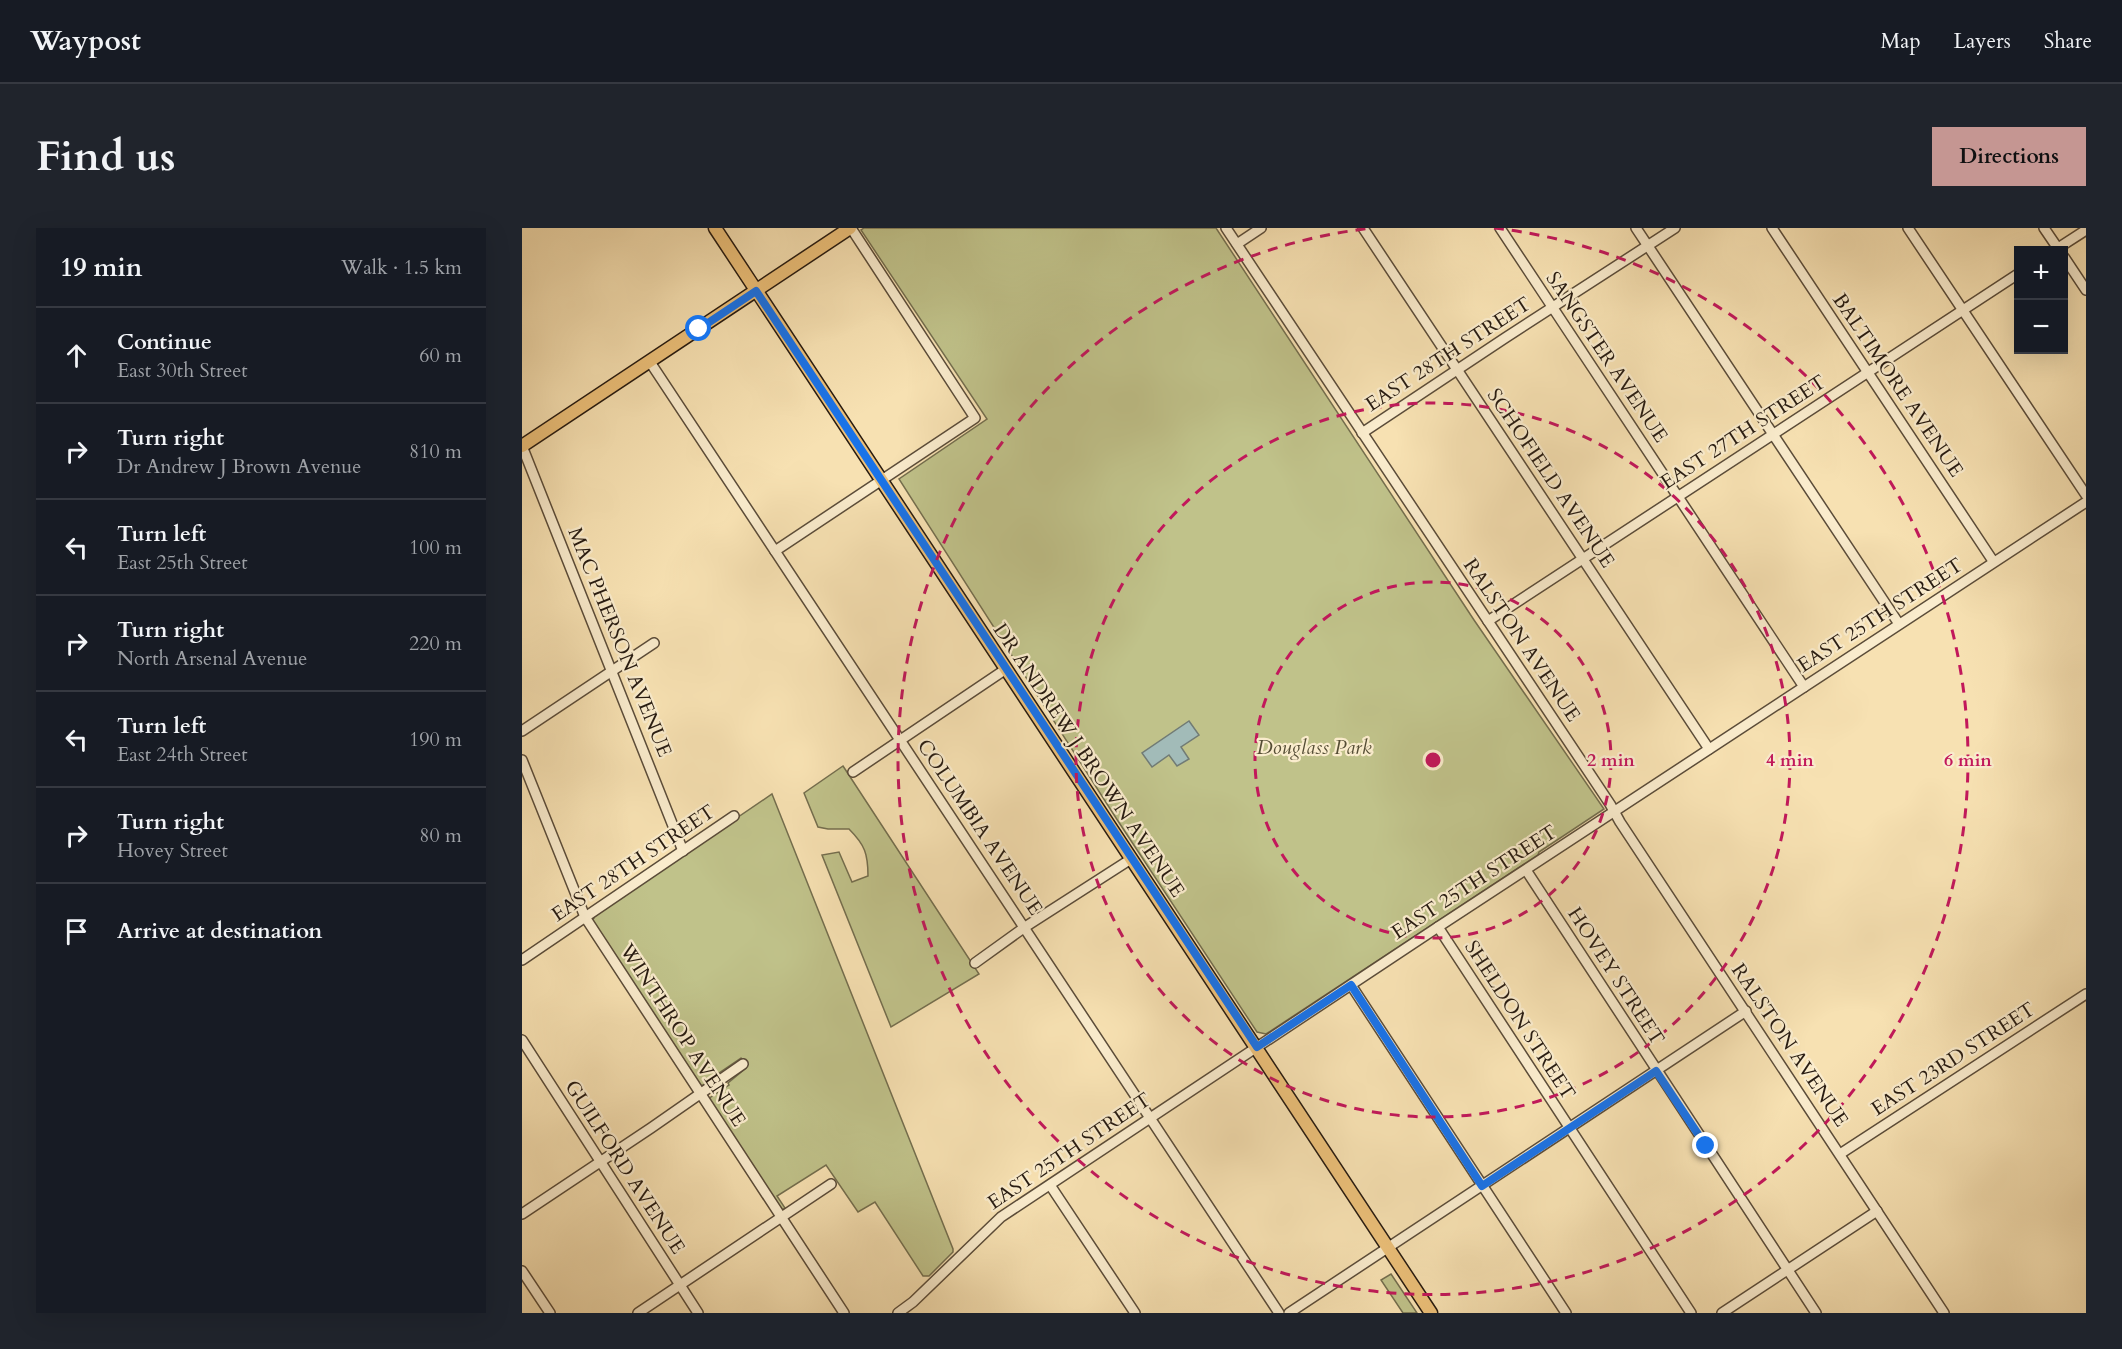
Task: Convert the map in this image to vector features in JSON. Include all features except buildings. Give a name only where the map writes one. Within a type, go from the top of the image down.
[{"type":"main road","name":"DR ANDREW J BROWN AVENUE","points":[[714,228],[1431,1313]]},
{"type":"main road","points":[[522,446],[850,228]]},
{"type":"street","points":[[775,551],[975,418],[850,228]]},
{"type":"street","name":"RALSTON AVENUE","points":[[1226,228],[1614,811],[1944,1313]]},
{"type":"street","points":[[1237,244],[1261,228]]},
{"type":"street","name":"SCHOFIELD AVENUE","points":[[1364,228],[1709,749]]},
{"type":"street","name":"SANGSTER AVENUE","points":[[1500,228],[1804,687]]},
{"type":"street","points":[[1636,228],[1899,624]]},
{"type":"street","name":"EAST 28TH STREET","points":[[1362,433],[1675,228]]},
{"type":"street","name":"BALTIMORE AVENUE","points":[[1772,228],[1994,561]]},
{"type":"street","points":[[1908,228],[2086,495]]},
{"type":"street","points":[[2044,228],[2055,246]]},
{"type":"street","points":[[2066,246],[2086,230]]},
{"type":"street","points":[[2068,265],[2086,290]]},
{"type":"street","name":"EAST 27TH STREET","points":[[1488,621],[2014,277]]},
{"type":"street","name":"COLUMBIA AVENUE","points":[[650,362],[1279,1313]]},
{"type":"street","name":"MAC PHERSON AVENUE","points":[[522,446],[683,851]]},
{"type":"street","name":"EAST 25TH STREET","points":[[898,1313],[913,1302],[994,1222],[1438,927],[2086,502]]},
{"type":"street","points":[[522,731],[654,643]]},
{"type":"street","points":[[853,772],[1006,669]]},
{"type":"street","name":"WINTHROP AVENUE","points":[[522,760],[585,917],[844,1313]]},
{"type":"street","name":"EAST 28TH STREET","points":[[522,960],[734,816]]},
{"type":"street","points":[[975,963],[1024,927],[1131,859]]},
{"type":"street","name":"HOVEY STREET","points":[[1526,870],[1815,1313]]},
{"type":"street","name":"SHELDON STREET","points":[[1438,927],[1691,1313]]},
{"type":"street","points":[[1351,985],[1566,1313]]},
{"type":"street","name":"EAST 23RD STREET","points":[[1840,1154],[2086,994]]},
{"type":"street","points":[[1289,1313],[1746,1011]]},
{"type":"street","name":"GUILFORD AVENUE","points":[[522,1040],[698,1313]]},
{"type":"street","points":[[522,1214],[743,1064]]},
{"type":"street","points":[[638,1313],[831,1184]]},
{"type":"street","points":[[1050,1185],[1135,1313]]},
{"type":"street","points":[[1722,1313],[1877,1210]]},
{"type":"street","points":[[522,1271],[550,1313]]},
{"type":"green space","name":"Douglass Park","points":[[864,228],[1216,228],[1474,620],[1604,809],[1266,1034],[1257,1032],[1116,818],[899,479],[987,419],[861,230]]},
{"type":"green space","points":[[843,766],[979,974],[891,1027],[822,855],[839,852],[852,882],[868,876],[864,850],[849,829],[818,827],[804,793]]},
{"type":"green space","points":[[772,794],[953,1249],[953,1252],[929,1276],[923,1276],[875,1202],[858,1212],[826,1165],[777,1196],[785,1208],[781,1211],[708,1099],[729,1085],[728,1083],[746,1068],[741,1058],[710,1079],[712,1081],[701,1086],[592,920],[593,916]]},
{"type":"green space","points":[[1391,1274],[1417,1313],[1403,1313],[1381,1280]]},
{"type":"water","points":[[1189,721],[1199,735],[1181,747],[1189,759],[1177,766],[1169,755],[1152,767],[1142,753]]},
{"type":"route","points":[[699,329],[756,291],[1257,1047],[1351,985],[1482,1186],[1656,1071],[1706,1146]]}]
